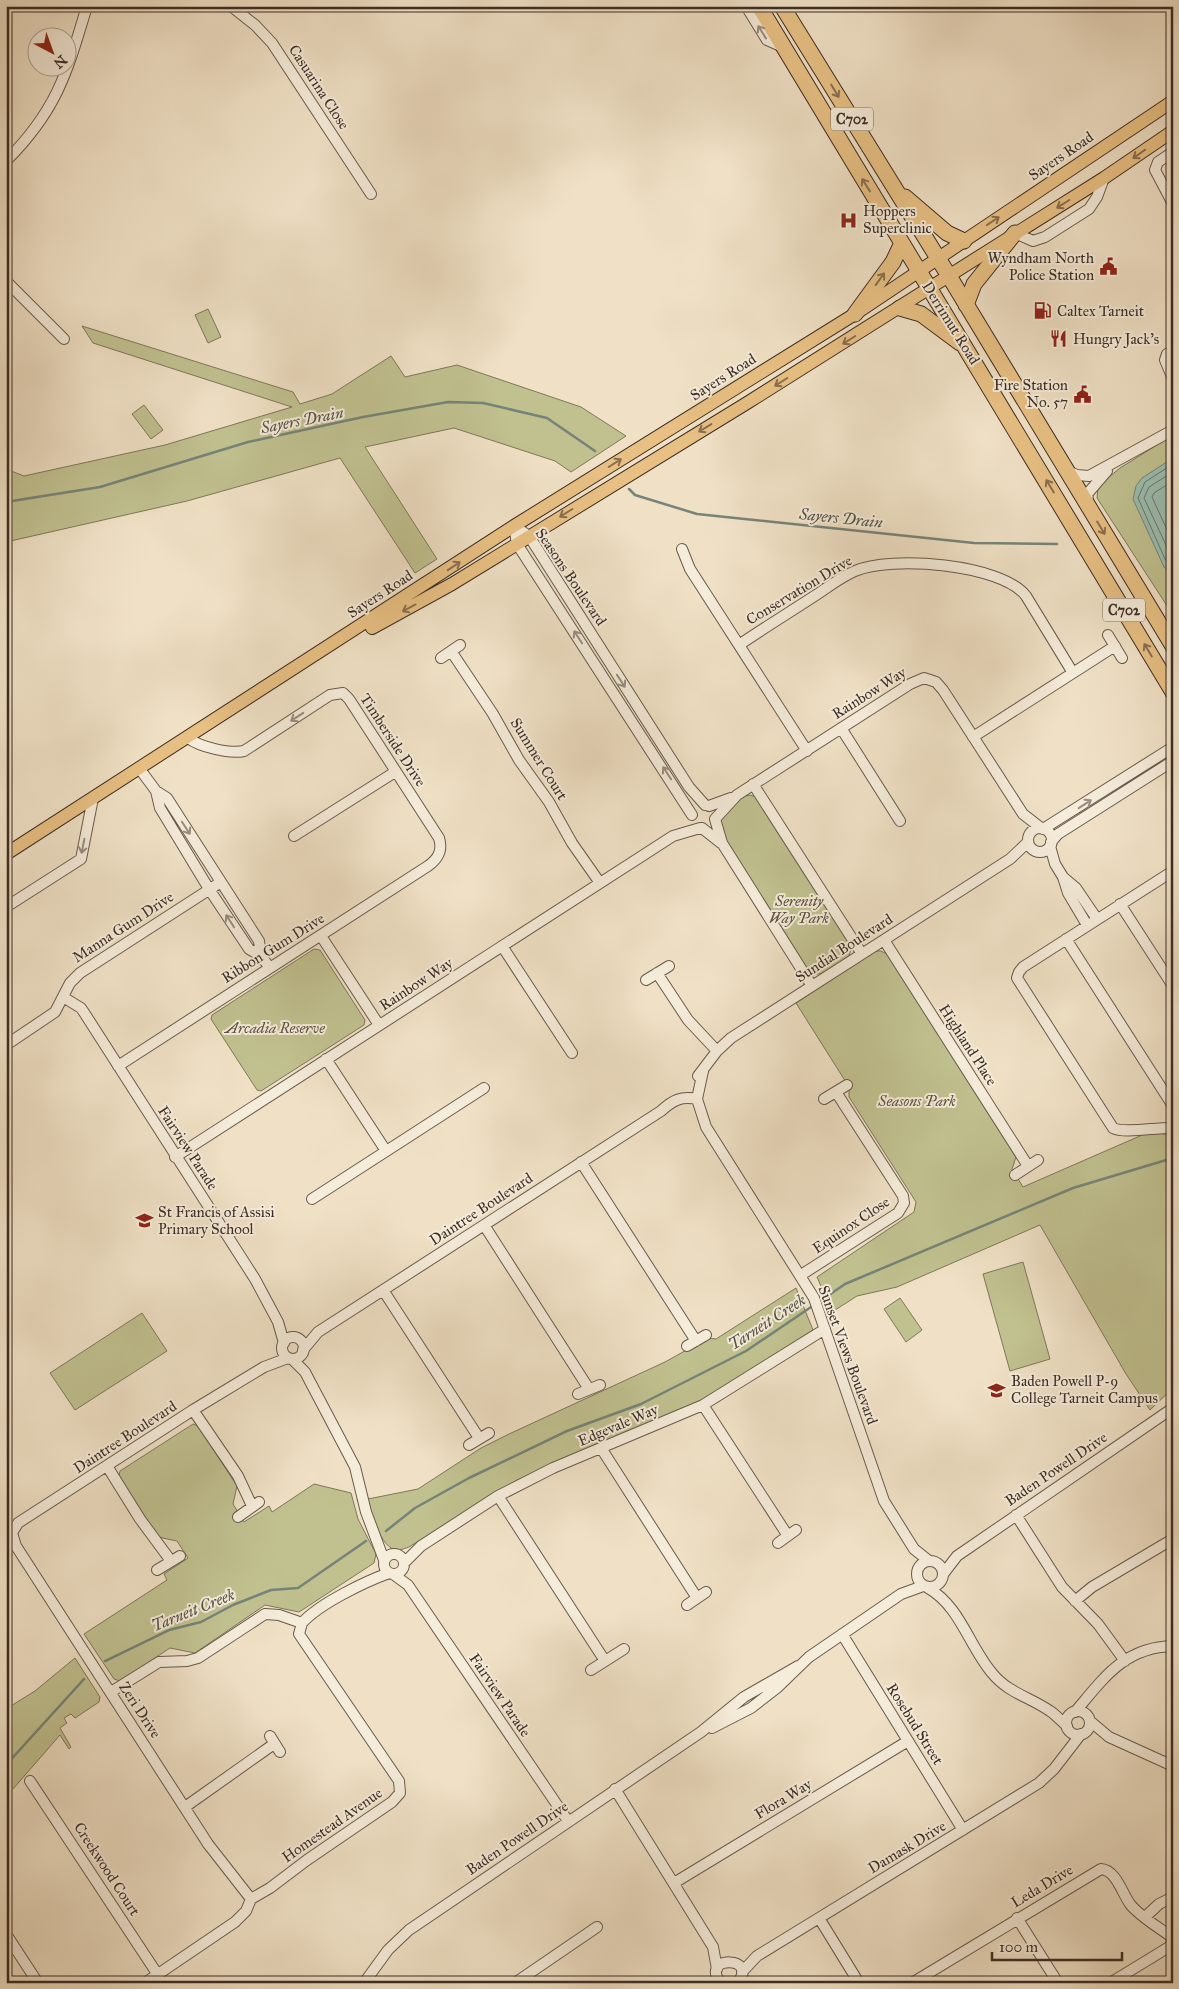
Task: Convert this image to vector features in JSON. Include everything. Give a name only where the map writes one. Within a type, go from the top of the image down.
[{"type":"highway","name":"Derrimut Road","points":[[759,6],[919,271],[969,350],[1173,692]]},
{"type":"highway","name":"Derrimut Road","points":[[782,6],[949,276],[1173,646]]},
{"type":"highway","points":[[895,188],[947,233],[964,241]]},
{"type":"highway","points":[[966,305],[974,284],[1015,233]]},
{"type":"highway","points":[[855,314],[893,262],[902,243]]},
{"type":"highway","points":[[900,308],[921,314],[969,350]]},
{"type":"main road","name":"Sayers Road","points":[[6,854],[514,526],[855,314],[1173,101]]},
{"type":"main road","name":"Sayers Road","points":[[286,674],[452,584],[900,308],[1104,178],[1173,131]]},
{"type":"main road","points":[[736,388],[747,403]]},
{"type":"street","points":[[6,161],[39,123],[56,98],[68,70],[87,6]]},
{"type":"street","name":"Casuarina Close","points":[[231,6],[255,25],[272,43],[371,194]]},
{"type":"street","points":[[746,6],[767,40],[786,49]]},
{"type":"street","points":[[1173,152],[1156,166],[1156,175],[1173,204]]},
{"type":"street","points":[[1015,233],[1034,241],[1045,237],[1089,209],[1097,197],[1104,178]]},
{"type":"street","points":[[6,281],[64,339]]},
{"type":"street","points":[[1173,351],[1168,354],[1165,360],[1173,379]]},
{"type":"street","points":[[1067,471],[1085,477],[1173,430]]},
{"type":"street","points":[[1088,505],[1087,497],[1090,489],[1101,476],[1121,459]]},
{"type":"street","name":"Seasons Boulevard","points":[[514,526],[528,536],[694,794],[707,805]]},
{"type":"street","name":"Seasons Boulevard","points":[[514,526],[517,544],[692,815]]},
{"type":"street","points":[[682,549],[690,569],[738,644]]},
{"type":"street","name":"Conservation Drive","points":[[807,751],[738,644],[854,571],[898,563],[929,565],[977,571],[1020,590],[1073,673]]},
{"type":"street","points":[[1108,635],[1122,658]]},
{"type":"street","points":[[441,658],[460,645]]},
{"type":"street","points":[[973,737],[1115,646]]},
{"type":"street","name":"Summer Court","points":[[451,652],[493,714],[519,760],[549,802],[572,843],[600,883]]},
{"type":"street","name":"Rainbow Way","points":[[715,819],[737,795],[753,784],[910,684],[924,678],[932,680],[940,686],[1023,814],[1033,845]]},
{"type":"street","name":"Timberside Drive","points":[[188,738],[195,743],[230,751],[244,751],[330,695],[339,693],[349,699],[439,838],[440,851]]},
{"type":"street","points":[[841,728],[900,821]]},
{"type":"street","points":[[1087,925],[1073,902],[1063,877],[1055,864],[1033,845],[1033,831],[1057,822],[1173,747]]},
{"type":"street","points":[[1055,864],[1051,844],[1058,834],[1173,761]]},
{"type":"street","points":[[139,768],[156,791],[160,808],[209,890],[249,949],[262,956]]},
{"type":"street","points":[[294,836],[395,772]]},
{"type":"street","points":[[753,784],[862,954]]},
{"type":"street","points":[[156,791],[168,798],[259,941],[262,956],[270,968]]},
{"type":"street","name":"Rainbow Way","points":[[707,805],[737,795]]},
{"type":"street","points":[[6,907],[81,859],[93,798]]},
{"type":"street","points":[[722,843],[693,822],[692,815],[698,806],[707,805],[714,811],[722,843],[812,986]]},
{"type":"street","name":"Rainbow Way","points":[[1023,814],[1051,836],[1051,844]]},
{"type":"street","name":"Rainbow Way","points":[[176,1156],[673,836],[692,815]]},
{"type":"street","points":[[701,828],[712,825],[715,819]]},
{"type":"street","name":"Rainbow Way","points":[[673,836],[701,828]]},
{"type":"street","points":[[1033,845],[1051,844]]},
{"type":"street","name":"Sundial Boulevard","points":[[692,1100],[703,1071],[717,1051],[731,1038],[1033,845]]},
{"type":"street","name":"Ribbon Gum Drive","points":[[118,1066],[428,866],[437,859],[440,851]]},
{"type":"street","points":[[1173,871],[1023,967],[1019,972],[1018,978],[1113,1128],[1120,1130],[1151,1127],[1173,1128]]},
{"type":"street","points":[[1063,877],[1082,896],[1097,919]]},
{"type":"street","name":"Manna Gum Drive","points":[[6,1045],[49,1017],[70,984],[80,973],[221,882]]},
{"type":"street","points":[[1073,902],[1082,896]]},
{"type":"street","points":[[1120,904],[1173,986]]},
{"type":"street","points":[[321,936],[379,1025]]},
{"type":"street","points":[[1066,939],[1173,1106]]},
{"type":"street","name":"Highland Place","points":[[884,940],[1028,1166]]},
{"type":"street","points":[[502,946],[572,1053]]},
{"type":"street","points":[[646,980],[669,966]]},
{"type":"street","points":[[657,973],[688,1020],[717,1051]]},
{"type":"street","name":"Fairview Parade","points":[[63,997],[80,1008],[266,1296],[278,1322],[283,1345]]},
{"type":"street","points":[[326,1059],[386,1151]]},
{"type":"street","points":[[824,1099],[847,1084]]},
{"type":"street","points":[[312,1199],[484,1088]]},
{"type":"street","name":"Equinox Close","points":[[802,1275],[895,1216],[902,1209],[904,1203],[903,1196],[836,1092]]},
{"type":"street","name":"Daintree Boulevard","points":[[296,1338],[318,1332],[661,1111],[674,1100],[692,1100]]},
{"type":"street","name":"Sunset Views Boulevard","points":[[692,1100],[706,1127],[802,1275],[814,1298],[880,1493],[888,1511],[914,1550],[918,1572],[926,1587]]},
{"type":"street","points":[[1015,1175],[1038,1160]]},
{"type":"street","points":[[581,1162],[691,1344],[706,1334]]},
{"type":"street","points":[[484,1225],[589,1389]]},
{"type":"street","points":[[383,1290],[479,1438]]},
{"type":"street","name":"Fairview Parade","points":[[278,1322],[296,1338]]},
{"type":"street","name":"Edgevale Way","points":[[404,1565],[421,1546],[498,1496],[541,1474],[703,1405],[825,1329]]},
{"type":"street","name":"Daintree Boulevard","points":[[303,1352],[318,1332]]},
{"type":"street","points":[[305,1372],[302,1343],[296,1338],[289,1338],[283,1345],[283,1354],[305,1372],[355,1467],[366,1512],[387,1568]]},
{"type":"street","name":"Daintree Boulevard","points":[[264,1367],[283,1345]]},
{"type":"street","points":[[290,1359],[303,1352]]},
{"type":"street","name":"Daintree Boulevard","points":[[9,1534],[18,1524],[193,1410],[264,1367],[290,1359]]},
{"type":"street","points":[[578,1394],[600,1385]]},
{"type":"street","points":[[703,1405],[792,1533],[778,1543]]},
{"type":"street","name":"Baden Powell Drive","points":[[901,1594],[926,1587],[935,1587],[957,1556],[1173,1408]]},
{"type":"street","points":[[193,1410],[255,1504],[238,1517]]},
{"type":"street","points":[[469,1444],[489,1433]]},
{"type":"street","points":[[601,1448],[697,1598]]},
{"type":"street","points":[[107,1466],[140,1519],[171,1561]]},
{"type":"street","points":[[498,1496],[605,1661]]},
{"type":"street","points":[[1016,1515],[1057,1580],[1098,1624],[1125,1661]]},
{"type":"street","name":"Zeri Drive","points":[[9,1534],[185,1808],[228,1872],[251,1898]]},
{"type":"street","points":[[377,1538],[401,1557],[404,1565],[399,1572],[387,1568]]},
{"type":"street","points":[[1075,1601],[1092,1587],[1173,1539]]},
{"type":"street","name":"Edgevale Way","points":[[395,1553],[421,1546]]},
{"type":"street","name":"Sunset Views Boulevard","points":[[914,1550],[932,1561],[942,1578]]},
{"type":"street","points":[[387,1568],[388,1555],[395,1553]]},
{"type":"street","points":[[157,1570],[180,1556]]},
{"type":"street","name":"Baden Powell Drive","points":[[364,1983],[388,1950],[409,1930],[701,1732],[744,1697],[798,1666],[901,1594],[918,1572],[932,1561],[957,1556]]},
{"type":"street","name":"Fairview Parade","points":[[404,1565],[408,1586]]},
{"type":"street","points":[[111,1692],[159,1662],[187,1662],[198,1658],[265,1614],[279,1615],[302,1623],[310,1616],[387,1568]]},
{"type":"street","name":"Fairview Parade","points":[[387,1568],[408,1586],[568,1821]]},
{"type":"street","points":[[942,1578],[946,1601],[987,1667],[998,1680],[1017,1695],[1049,1710],[1084,1713],[1089,1720],[1109,1737],[1173,1766]]},
{"type":"street","points":[[926,1587],[946,1601]]},
{"type":"street","points":[[687,1605],[706,1592]]},
{"type":"street","name":"Homestead Avenue","points":[[145,1983],[235,1922],[246,1911],[251,1898],[270,1888],[392,1802],[400,1793],[399,1781],[302,1639],[300,1634],[302,1623]]},
{"type":"street","name":"Rosebud Street","points":[[842,1634],[963,1830]]},
{"type":"street","points":[[1065,1754],[1068,1728],[1067,1719],[1091,1695],[1103,1677],[1125,1661],[1152,1649],[1173,1646]]},
{"type":"street","points":[[591,1670],[624,1649]]},
{"type":"street","name":"Baden Powell Drive","points":[[701,1732],[751,1708],[778,1687],[798,1666]]},
{"type":"street","points":[[1082,1734],[1089,1728],[1091,1695]]},
{"type":"street","points":[[744,1697],[751,1708]]},
{"type":"street","points":[[1049,1710],[1072,1733],[1109,1737]]},
{"type":"street","name":"Damask Drive","points":[[718,1975],[722,1963],[757,1956],[1045,1778],[1082,1734]]},
{"type":"street","name":"Flora Way","points":[[674,1883],[908,1741]]},
{"type":"street","points":[[185,1808],[274,1744]]},
{"type":"street","name":"Creekwood Court","points":[[30,1780],[158,1974]]},
{"type":"street","points":[[615,1789],[713,1947],[718,1975],[707,1983]]},
{"type":"street","name":"Leda Drive","points":[[912,1983],[1101,1869],[1110,1872],[1132,1906],[1173,1940]]},
{"type":"street","points":[[1146,1917],[1159,1904],[1173,1897]]},
{"type":"street","points":[[819,1918],[859,1983]]},
{"type":"street","points":[[1017,1918],[1058,1983]]},
{"type":"street","points":[[515,1983],[596,1927]]},
{"type":"street","points":[[6,1934],[38,1983]]},
{"type":"street","points":[[1110,1983],[1169,1947],[1173,1940]]},
{"type":"street","points":[[713,1947],[739,1966],[740,1979]]},
{"type":"street","name":"Damask Drive","points":[[740,1979],[757,1956]]},
{"type":"green space","points":[[208,309],[221,337],[208,343],[195,315]]},
{"type":"green space","points":[[82,326],[293,392],[300,404],[332,394],[391,356],[405,377],[457,365],[581,407],[626,436],[571,472],[555,461],[454,428],[365,447],[437,559],[415,573],[340,458],[187,501],[6,542],[6,469],[24,476],[165,445],[292,407],[93,343]]},
{"type":"green space","points":[[144,405],[163,430],[151,439],[132,414]]},
{"type":"green space","points":[[1173,435],[1173,615],[1097,498],[1098,486],[1120,468]]},
{"type":"green space","name":"Serenity Way Park","points":[[750,795],[756,797],[852,946],[849,956],[829,971],[818,974],[808,970],[724,838],[719,822],[722,817],[735,801]]},
{"type":"green space","name":"Arcadia Reserve","points":[[314,949],[320,950],[365,1020],[364,1025],[261,1091],[257,1090],[211,1019],[212,1015]]},
{"type":"green space","name":"Seasons Park","points":[[876,951],[887,954],[1017,1154],[1012,1169],[1023,1187],[1149,1132],[1173,1135],[1173,1388],[1150,1410],[1126,1374],[1040,1225],[897,1287],[857,1296],[832,1312],[817,1277],[914,1212],[916,1202],[849,1097],[849,1087],[796,1003]]},
{"type":"green space","points":[[1023,1262],[1050,1359],[1010,1371],[983,1274]]},
{"type":"green space","points":[[796,1288],[813,1330],[704,1399],[517,1480],[409,1547],[397,1550],[386,1544],[374,1521],[368,1499],[418,1489],[481,1448],[665,1362],[708,1338],[716,1339]]},
{"type":"green space","points":[[900,1298],[922,1330],[906,1342],[884,1309]]},
{"type":"green space","points":[[142,1313],[167,1351],[75,1410],[50,1373]]},
{"type":"green space","points":[[193,1424],[198,1426],[237,1486],[233,1504],[244,1522],[269,1506],[272,1512],[314,1484],[351,1493],[358,1519],[376,1554],[374,1563],[299,1612],[265,1605],[195,1653],[170,1648],[120,1681],[114,1679],[84,1634],[167,1580],[164,1574],[188,1558],[177,1541],[158,1537],[119,1476],[120,1471]]},
{"type":"green space","points":[[75,1658],[100,1697],[99,1702],[75,1718],[71,1714],[64,1718],[67,1723],[60,1728],[71,1747],[69,1749],[60,1735],[6,1797],[6,1709],[35,1691]]},
{"type":"water","points":[[1173,458],[1173,574],[1164,567],[1133,499],[1136,486],[1142,478]]},
{"type":"waterway","name":"Sayers Drain","points":[[6,499],[12,501],[100,487],[248,442],[363,417],[448,402],[483,403],[547,418],[595,451]]},
{"type":"waterway","name":"Sayers Drain","points":[[629,489],[635,495],[697,514],[974,543],[1057,544]]},
{"type":"waterway","name":"Tarneit Creek","points":[[819,1302],[845,1284],[1073,1188],[1173,1158]]},
{"type":"waterway","name":"Tarneit Creek","points":[[386,1531],[415,1508],[469,1478],[567,1431],[641,1404],[746,1351],[814,1305]]},
{"type":"waterway","name":"Tarneit Creek","points":[[105,1661],[169,1630],[201,1622],[233,1605],[271,1590],[298,1588],[366,1541]]},
{"type":"waterway","name":"Tarneit Creek","points":[[6,1765],[84,1679]]},
{"type":"place","name":"Hoppers Superclinic","points":[[849,220]]},
{"type":"place","name":"Wyndham North Police Station","points":[[1108,267]]},
{"type":"place","name":"Caltex Tarneit","points":[[1043,311]]},
{"type":"place","name":"Hungry Jack's","points":[[1059,339]]},
{"type":"place","name":"Fire Station No. 57","points":[[1082,394]]},
{"type":"place","name":"St Francis of Assisi Primary School","points":[[144,1221]]},
{"type":"place","name":"Baden Powell P-9 College Tarneit Campus","points":[[997,1390]]}]
